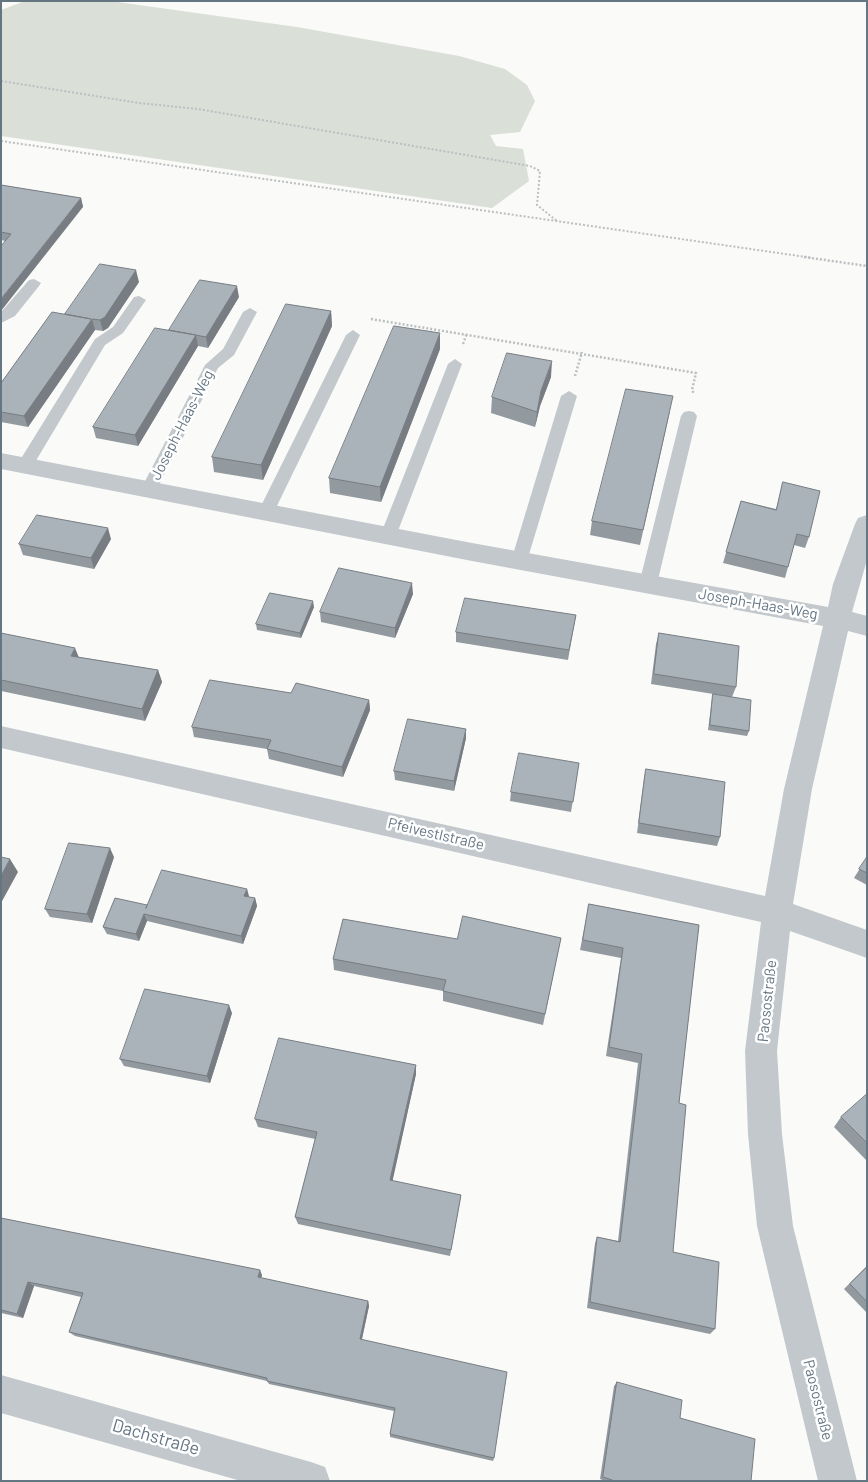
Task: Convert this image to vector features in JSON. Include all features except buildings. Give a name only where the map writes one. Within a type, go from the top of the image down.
[{"type":"street","name":"Joseph-Haas-Weg","points":[[1,461],[853,623]]},
{"type":"street","name":"Paosostraße","points":[[838,1481],[776,1226],[765,1134],[762,1051],[777,912],[798,789],[853,623],[846,584],[867,524]]},
{"type":"street","name":"Pfeivestlstraße","points":[[1,737],[745,904],[811,923],[867,944]]},
{"type":"street","name":"Dachstraße","points":[[1,1394],[311,1481]]},
{"type":"lane","points":[[1,319],[10,313],[34,283]]},
{"type":"lane","points":[[25,465],[100,342],[118,330],[139,300]]},
{"type":"lane","name":"Joseph-Haas-Weg","points":[[149,489],[212,365],[229,352],[250,312]]},
{"type":"lane","points":[[266,512],[354,335]]},
{"type":"lane","points":[[388,536],[455,364]]},
{"type":"lane","points":[[520,561],[569,396]]},
{"type":"lane","points":[[648,584],[689,416]]},
{"type":"path","points":[[1,81],[198,109],[530,166],[540,171],[537,205],[559,222]]},
{"type":"path","points":[[1,141],[867,266]]},
{"type":"path","points":[[362,318],[467,333],[696,373],[689,416]]},
{"type":"shaded area","points":[[25,1],[110,1],[297,27],[459,56],[505,69],[527,85],[535,101],[520,132],[490,135],[496,146],[523,149],[529,181],[492,208],[1,136],[1,10]]}]
